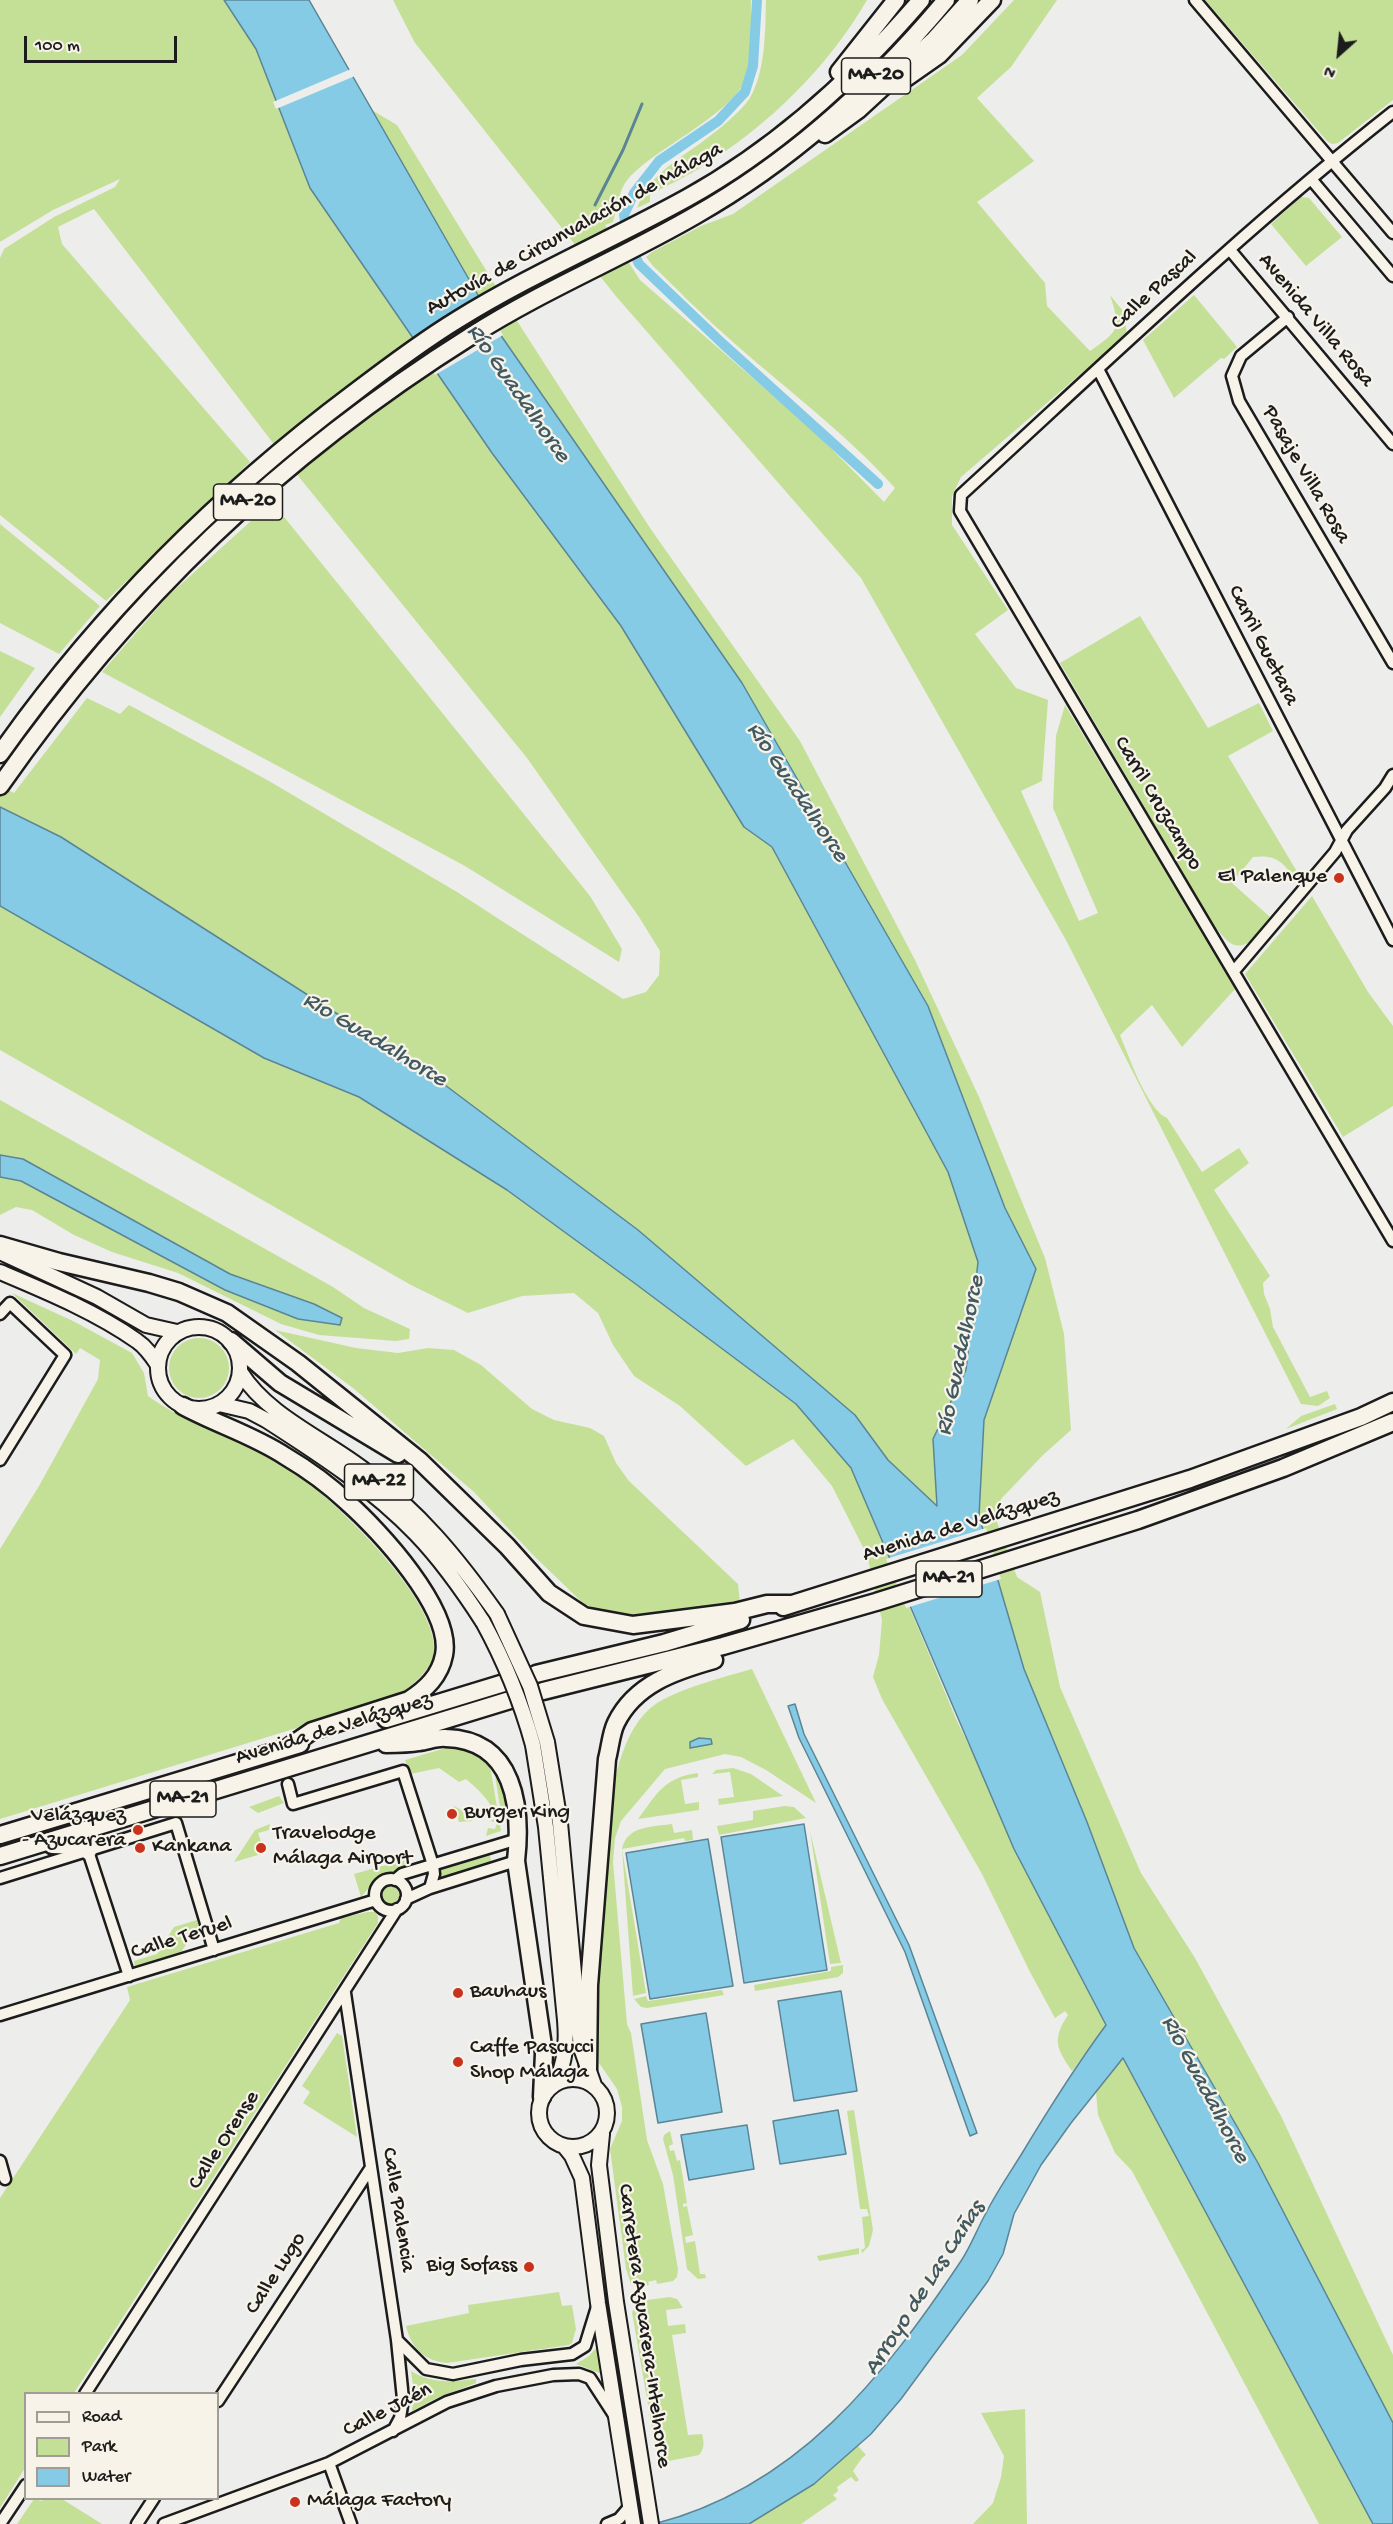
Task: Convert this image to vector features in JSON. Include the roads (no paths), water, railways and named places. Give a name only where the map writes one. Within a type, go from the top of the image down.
[{"type":"highway","name":"Autovía de Circunvalación de Málaga","points":[[0,754],[57,678],[150,572],[201,520],[293,439],[393,362],[466,315],[513,287],[687,198],[754,155],[830,95],[891,35],[921,0]]},
{"type":"highway","name":"Autovía de Circunvalación de Málaga","points":[[0,786],[72,688],[155,592],[214,533],[300,458],[372,402],[472,335],[696,215],[765,169],[823,125],[861,90],[901,51],[946,0]]},
{"type":"highway","points":[[798,143],[830,133],[858,110],[933,41],[970,0]]},
{"type":"highway","points":[[858,110],[939,56],[992,0]]},
{"type":"highway","points":[[793,124],[813,97],[858,50],[892,4]]},
{"type":"highway","points":[[0,1245],[59,1262],[149,1283],[179,1292],[227,1313],[258,1333],[381,1428],[462,1501],[549,1593],[584,1616],[633,1625],[752,1612]]},
{"type":"highway","points":[[231,1341],[280,1383],[393,1450],[462,1501]]},
{"type":"highway","points":[[1275,1449],[1292,1434],[1393,1391]]},
{"type":"highway","name":"Avenida de Velázquez","points":[[752,1612],[767,1604],[791,1604],[1131,1498],[1275,1449],[1361,1417],[1393,1402]]},
{"type":"highway","points":[[183,1406],[282,1454],[330,1487],[388,1544],[412,1575],[440,1621],[445,1654],[433,1681],[422,1692],[409,1700],[312,1731],[290,1746]]},
{"type":"highway","name":"Avenida de Velázquez","points":[[536,1684],[760,1641],[1138,1520],[1283,1468],[1393,1422]]},
{"type":"highway","points":[[536,1684],[752,1612]]},
{"type":"highway","points":[[591,2078],[589,1985],[607,1759],[615,1724],[632,1698],[656,1681],[760,1641]]},
{"type":"highway","name":"Avenida de Velázquez","points":[[0,1835],[290,1746],[510,1691]]},
{"type":"highway","name":"Avenida de Velázquez","points":[[0,1856],[367,1745],[510,1691]]},
{"type":"highway","points":[[367,1745],[417,1743],[445,1737],[470,1741],[490,1754],[510,1777],[517,1809],[516,1861],[544,2053],[543,2097]]},
{"type":"highway","points":[[36,1845],[83,1846],[88,1851]]},
{"type":"main road","points":[[0,1252],[98,1297],[146,1325],[177,1332]]},
{"type":"main road","points":[[0,1272],[51,1294],[138,1341],[158,1365]]},
{"type":"main road","points":[[183,1406],[169,1397],[159,1380],[160,1352],[170,1338],[177,1332],[190,1327],[205,1326],[219,1331],[231,1341]]},
{"type":"main road","name":"MA-22","points":[[231,1341],[241,1360],[241,1373],[255,1393],[361,1467],[399,1497],[450,1551],[496,1614],[536,1684]]},
{"type":"main road","points":[[219,1404],[234,1392],[241,1373]]},
{"type":"main road","name":"MA-22","points":[[183,1406],[193,1409],[219,1404],[249,1410],[372,1494],[400,1518],[437,1557],[483,1622],[503,1659],[510,1691]]},
{"type":"main road","points":[[510,1691],[532,1745],[546,1827],[566,2020],[567,2049],[563,2067],[555,2084],[543,2097],[539,2118],[544,2131],[553,2141],[564,2146],[579,2147],[591,2143],[602,2134],[607,2122],[608,2108],[591,2078],[581,2048],[560,1823],[536,1684]]},
{"type":"main road","points":[[555,2084],[568,2079],[591,2078]]},
{"type":"main road","name":"Carretera Azucarera-Intelhorce","points":[[602,2134],[599,2164],[612,2275],[651,2523]]},
{"type":"main road","name":"Carretera Azucarera-Intelhorce","points":[[564,2146],[572,2156],[582,2178],[598,2303],[633,2524]]},
{"type":"street","points":[[1195,0],[1393,233]]},
{"type":"street","name":"Calle Pascal","points":[[960,511],[961,495],[1331,160],[1393,112]]},
{"type":"street","points":[[1311,179],[1393,276]]},
{"type":"street","name":"Avenida Villa Rosa","points":[[1230,250],[1393,444]]},
{"type":"street","name":"Pasaje Villa Rosa","points":[[1288,317],[1241,356],[1232,376],[1239,401],[1393,663]]},
{"type":"street","name":"Carril Guetara","points":[[1098,369],[1393,939]]},
{"type":"street","name":"Carril Cruzcampo","points":[[960,511],[1393,1241]]},
{"type":"street","points":[[1234,971],[1294,903],[1335,852],[1347,830],[1385,788],[1393,775]]},
{"type":"street","points":[[0,1314],[10,1303],[65,1355],[0,1460]]},
{"type":"street","points":[[288,1784],[293,1804],[404,1771],[433,1865],[434,1874],[430,1888]]},
{"type":"street","points":[[0,1878],[176,1823],[214,1950]]},
{"type":"street","points":[[516,1861],[430,1888],[406,1899],[397,1909],[382,1908],[376,1900],[378,1886],[385,1881],[395,1880],[402,1874],[518,1839]]},
{"type":"street","points":[[88,1851],[129,1976]]},
{"type":"street","points":[[395,1880],[403,1885],[406,1899]]},
{"type":"street","name":"Calle Teruel","points":[[0,2015],[376,1900]]},
{"type":"street","name":"Calle Orense","points":[[86,2392],[397,1909]]},
{"type":"street","name":"Calle Palencia","points":[[345,1993],[397,2340],[403,2399],[400,2418],[393,2432]]},
{"type":"street","points":[[0,2161],[5,2179]]},
{"type":"street","name":"Calle Lugo","points":[[219,2399],[370,2169]]},
{"type":"street","name":"Calle Jaén","points":[[397,2340],[426,2369],[453,2374],[521,2360],[572,2354],[585,2346],[598,2303]]},
{"type":"street","name":"Calle Jaén","points":[[164,2524],[329,2463],[393,2432],[447,2402],[496,2386],[553,2375],[579,2374],[590,2378],[617,2420]]},
{"type":"street","points":[[329,2463],[351,2524]]},
{"type":"street","points":[[0,2524],[24,2488]]},
{"type":"street","points":[[137,2524],[153,2500]]},
{"type":"street","points":[[607,2524],[619,2519],[631,2505]]},
{"type":"water","name":"Río Guadalhorce","points":[[224,0],[309,0],[502,337],[742,683],[928,1006],[1005,1208],[1036,1269],[984,1420],[979,1516],[1024,1669],[1087,1822],[1134,1948],[1258,2163],[1393,2423],[1393,2524],[1373,2524],[1123,2058],[1041,2165],[1014,2214],[1003,2254],[988,2281],[901,2399],[871,2434],[814,2484],[749,2524],[654,2524],[705,2507],[751,2484],[793,2456],[832,2423],[867,2386],[900,2346],[961,2261],[1003,2184],[1062,2089],[1106,2025],[1014,1849],[851,1468],[796,1404],[507,1190],[359,1097],[264,1058],[0,906],[0,807],[61,837],[425,1070],[638,1230],[855,1415],[888,1460],[937,1506],[933,1439],[966,1370],[978,1262],[948,1172],[772,847],[744,827],[621,626],[492,453],[310,188],[256,49]]},
{"type":"water","points":[[0,1155],[23,1159],[230,1274],[314,1304],[342,1318],[340,1325],[298,1319],[225,1290],[21,1181],[0,1177]]},
{"type":"water","points":[[795,1704],[804,1734],[909,1945],[977,2133],[970,2136],[905,1952],[799,1738],[788,1706]]},
{"type":"water","points":[[699,1738],[711,1739],[712,1744],[690,1748],[690,1742]]},
{"type":"water","points":[[804,1824],[827,1970],[744,1983],[721,1837]]},
{"type":"water","points":[[708,1839],[733,1986],[650,1999],[626,1853]]},
{"type":"water","points":[[841,1991],[857,2091],[794,2101],[778,2001]]},
{"type":"water","points":[[706,2013],[722,2112],[658,2123],[641,2024]]},
{"type":"water","points":[[838,2110],[846,2154],[780,2164],[773,2121]]},
{"type":"water","points":[[747,2125],[754,2169],[689,2180],[681,2135]]},
{"type":"waterway","points":[[757,0],[753,66],[745,92],[718,121],[659,161],[634,193],[624,215],[629,242],[639,264],[723,344],[878,484]]},
{"type":"waterway","points":[[595,205],[623,150],[642,104]]},
{"type":"place","name":"El Palenque","points":[[1339,878]]},
{"type":"place","name":"Burger King","points":[[452,1814]]},
{"type":"place","name":"Velázquez - Azucarera","points":[[138,1830]]},
{"type":"place","name":"Kankana","points":[[140,1848]]},
{"type":"place","name":"Travelodge Málaga Airport","points":[[261,1848]]},
{"type":"place","name":"Bauhaus","points":[[458,1993]]},
{"type":"place","name":"Caffe Pascucci Shop Málaga","points":[[458,2062]]},
{"type":"place","name":"Big Sofass","points":[[529,2267]]},
{"type":"place","name":"Málaga Factory","points":[[295,2502]]},
{"type":"water label","name":"Arroyo de Las Cañas","points":[[926,2289]]}]
